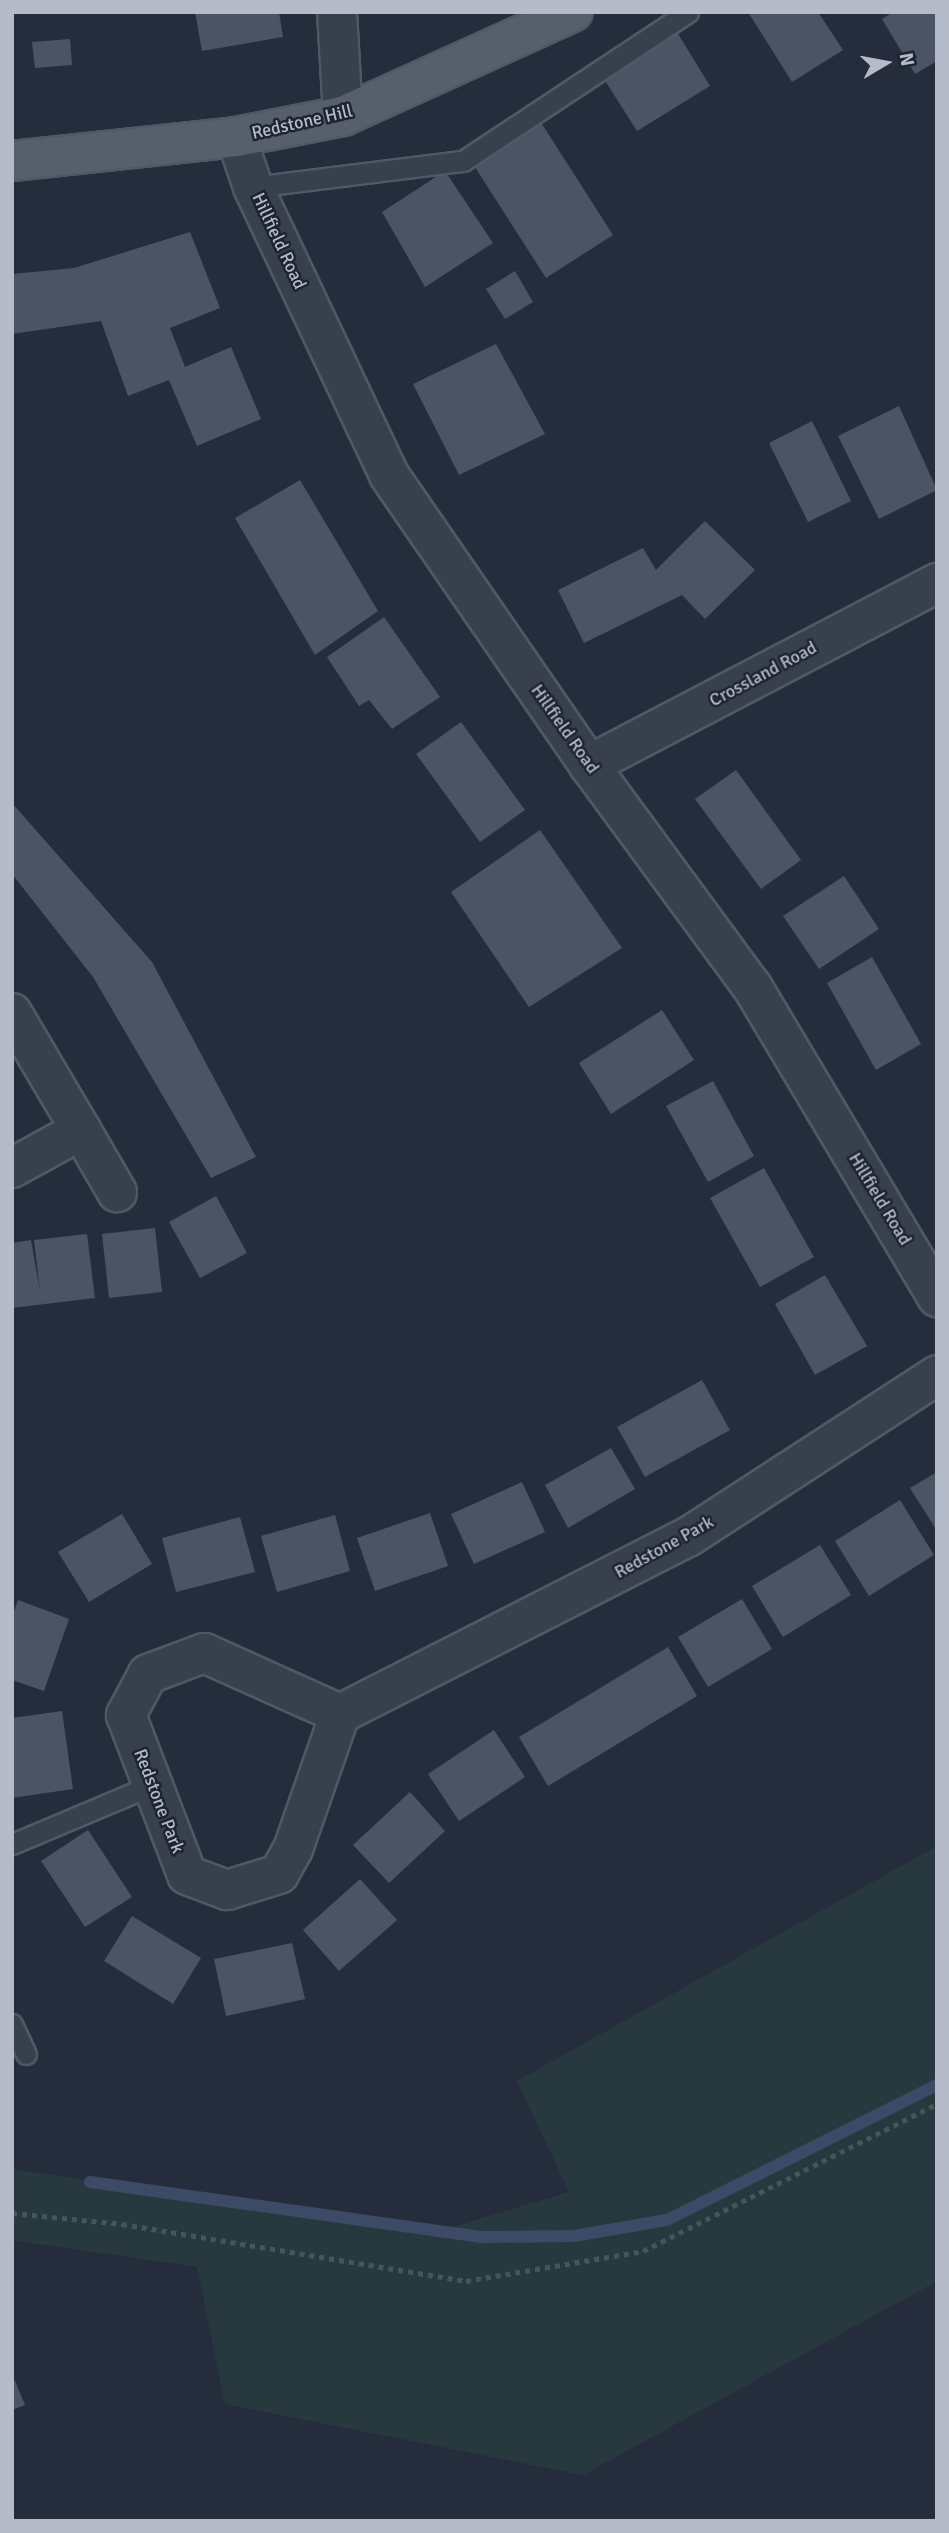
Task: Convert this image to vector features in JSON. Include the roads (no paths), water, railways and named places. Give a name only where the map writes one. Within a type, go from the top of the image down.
[{"type":"main road","name":"Redstone Hill","points":[[12,161],[236,137],[343,116],[572,12]]},
{"type":"street","points":[[337,12],[343,116]]},
{"type":"street","name":"Hillfield Road","points":[[236,137],[253,187],[390,475],[589,765],[753,988],[937,1297]]},
{"type":"street","name":"Crossland Road","points":[[589,765],[937,583]]},
{"type":"street","points":[[12,1013],[117,1192]]},
{"type":"street","points":[[12,1168],[81,1130]]},
{"type":"street","name":"Redstone Park","points":[[340,1714],[204,1653],[148,1674],[126,1715],[187,1875],[227,1890],[279,1874],[293,1849],[340,1714],[688,1537],[937,1375]]},
{"type":"lane","points":[[253,187],[463,161],[688,12]]},
{"type":"lane","points":[[12,1844],[152,1785]]},
{"type":"lane","points":[[12,2024],[26,2054]]},
{"type":"waterway","points":[[90,2182],[481,2237],[574,2236],[667,2220],[937,2085]]}]
